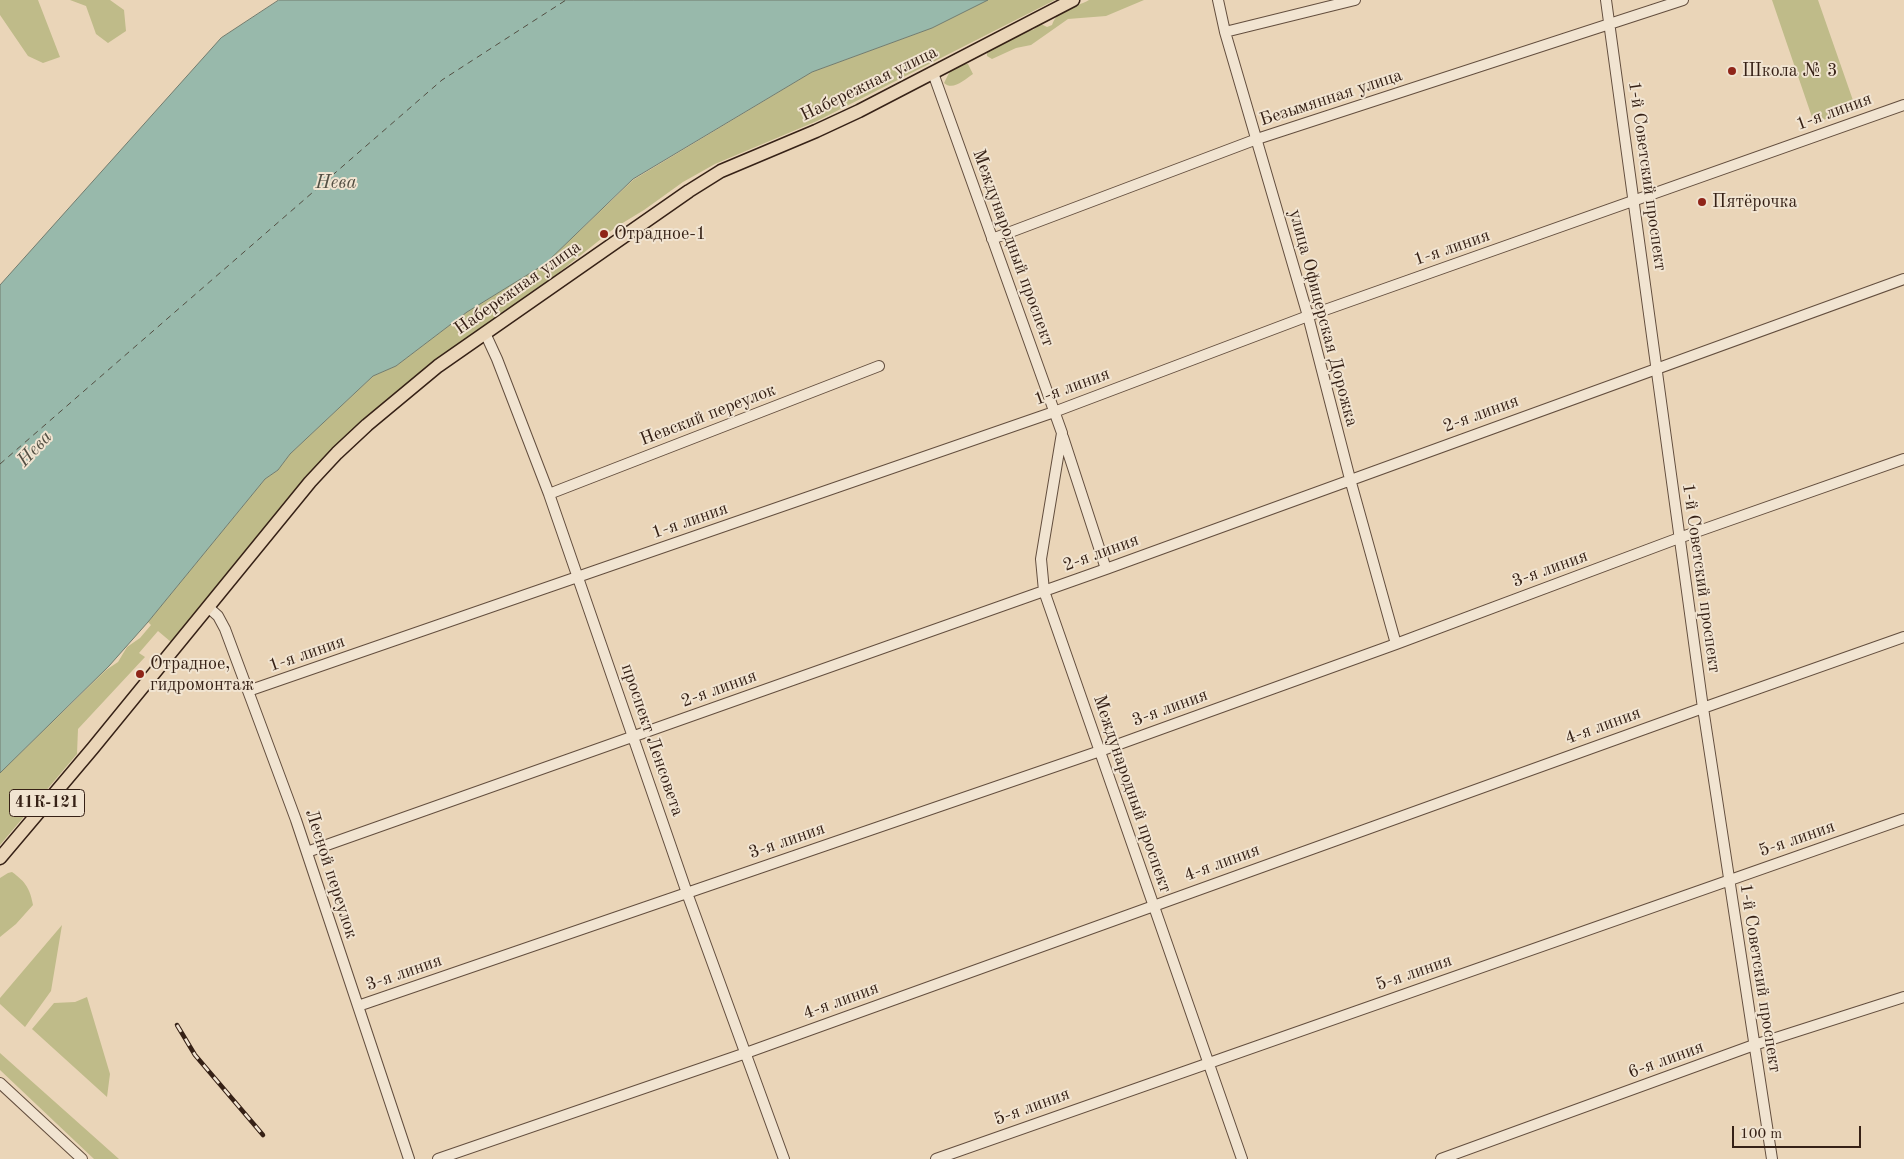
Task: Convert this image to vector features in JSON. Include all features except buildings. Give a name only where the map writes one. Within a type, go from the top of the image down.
[{"type":"main road","name":"Набережная улица","points":[[208,607],[288,509],[337,453],[398,398],[438,366],[620,238],[721,171],[816,131],[1073,0]]},
{"type":"main road","name":"41К-121","points":[[0,858],[208,607]]},
{"type":"street","name":"улица Офицерская Дорожка","points":[[1218,0],[1225,32],[1308,316],[1350,479],[1396,644]]},
{"type":"street","points":[[1225,32],[1355,0]]},
{"type":"street","name":"1-й Советский проспект","points":[[1606,0],[1702,708],[1772,1159]]},
{"type":"street","name":"Безымянная улица","points":[[992,239],[1257,139],[1683,0]]},
{"type":"street","name":"Международный проспект","points":[[932,73],[1062,433],[1106,569]]},
{"type":"street","name":"1-я линия","points":[[248,691],[1054,412],[1308,316],[1904,105]]},
{"type":"street","name":"2-я линия","points":[[307,852],[1106,569],[1904,279]]},
{"type":"street","name":"проспект Ленсовета","points":[[485,333],[497,359],[549,494],[687,893],[784,1159]]},
{"type":"street","name":"Невский переулок","points":[[549,494],[879,366]]},
{"type":"street","name":"Международный проспект","points":[[1062,433],[1041,559],[1044,591],[1242,1159]]},
{"type":"street","name":"3-я линия","points":[[358,1006],[1100,751],[1396,644],[1679,538],[1904,459]]},
{"type":"street","name":"Лесной переулок","points":[[208,607],[218,616],[225,628],[307,852],[409,1159]]},
{"type":"street","name":"4-я линия","points":[[438,1159],[746,1053],[1702,708],[1904,638]]},
{"type":"street","name":"5-я линия","points":[[936,1159],[1904,819]]},
{"type":"street","name":"6-я линия","points":[[1441,1159],[1754,1045],[1904,997]]},
{"type":"street","points":[[0,1083],[82,1159]]},
{"type":"shaded area","points":[[0,0],[38,0],[60,57],[43,63],[28,56],[0,15]]},
{"type":"shaded area","points":[[70,0],[110,0],[124,10],[126,31],[108,43],[96,34],[86,6]]},
{"type":"shaded area","points":[[988,0],[1055,0],[817,121],[715,164],[683,182],[616,227],[547,282],[434,361],[362,420],[305,477],[177,636],[171,642],[158,631],[139,653],[145,657],[78,729],[77,754],[0,845],[0,773],[106,670],[118,662],[127,647],[140,638],[151,625],[148,622],[265,479],[278,470],[290,454],[373,376],[396,366],[467,312],[545,264],[633,180],[812,72],[932,28]]},
{"type":"shaded area","points":[[1089,0],[1144,0],[1106,16],[1068,19],[1031,45],[1016,48],[992,59],[987,56],[987,52],[1025,31],[1033,30],[1041,24],[1047,27],[1052,25],[1058,15]]},
{"type":"shaded area","points":[[1772,0],[1818,0],[1856,109],[1814,123]]},
{"type":"shaded area","points":[[968,64],[973,74],[955,85],[951,86],[944,83],[951,69]]},
{"type":"shaded area","points":[[12,872],[27,886],[33,905],[16,924],[0,937],[0,878]]},
{"type":"shaded area","points":[[62,925],[51,991],[25,1027],[0,1004],[0,998]]},
{"type":"shaded area","points":[[87,997],[110,1074],[107,1097],[32,1029],[54,1003],[75,1002]]},
{"type":"shaded area","points":[[0,1053],[119,1159],[94,1159],[0,1070]]},
{"type":"water","name":"Нева","points":[[279,0],[988,0],[932,28],[812,72],[633,179],[545,264],[467,312],[396,366],[373,376],[290,454],[278,470],[265,479],[148,622],[109,666],[0,773],[0,285],[221,38]]},
{"type":"ferry route","points":[[0,464],[442,80],[566,0]]},
{"type":"railway","points":[[177,1025],[195,1055],[263,1135]]},
{"type":"place","name":"Школа № 3","points":[[1732,71]]},
{"type":"place","name":"Пятёрочка","points":[[1702,202]]},
{"type":"place","name":"Отрадное-1","points":[[604,234]]},
{"type":"place","name":"Отрадное, гидромонтаж","points":[[140,674]]}]
